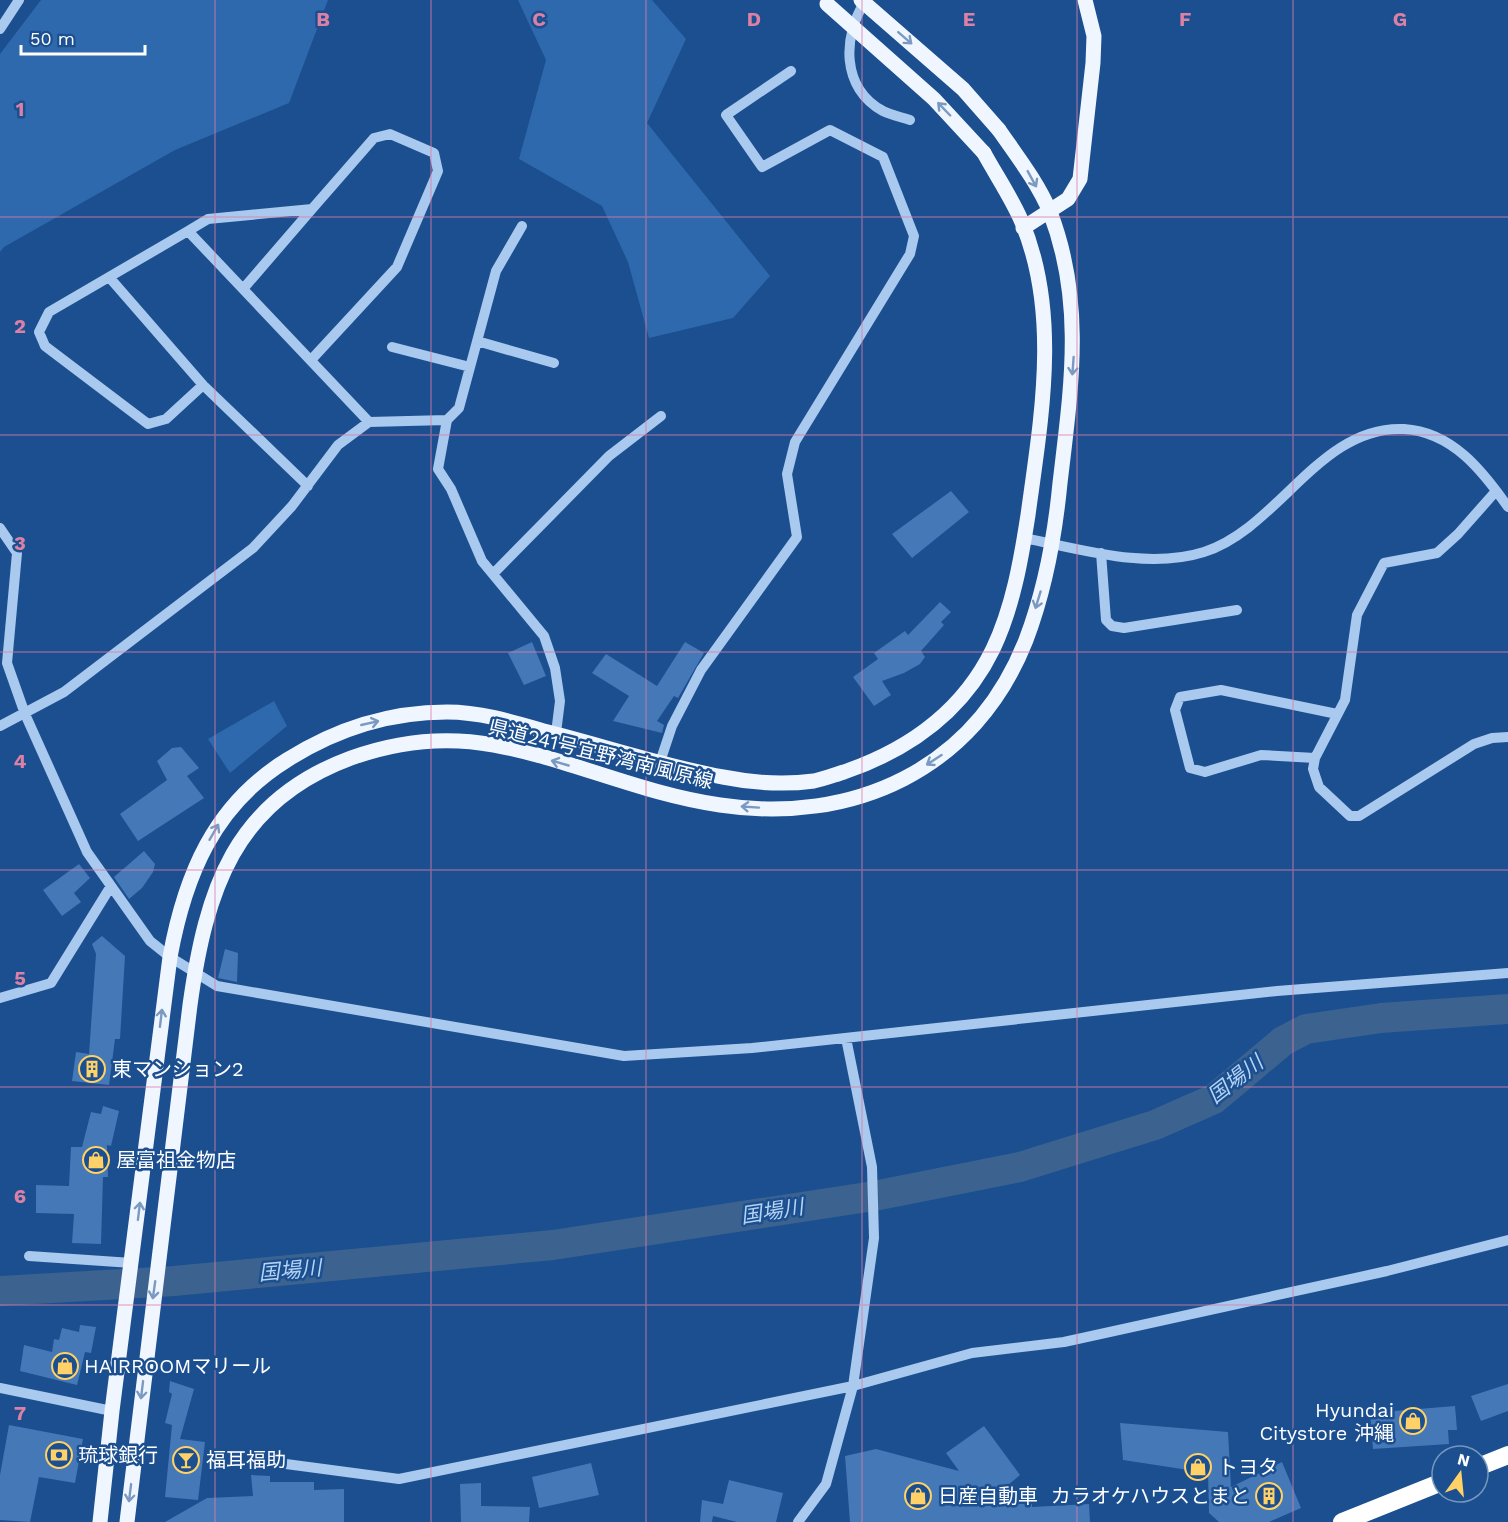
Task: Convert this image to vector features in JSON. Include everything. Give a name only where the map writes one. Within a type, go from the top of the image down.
[{"type":"highway","points":[[1490,1462],[1508,1455]]},
{"type":"highway","points":[[1342,1522],[1430,1487]]},
{"type":"main road","name":"県道241号宜野湾南風原線","points":[[127,1522],[194,972],[212,898],[226,865],[248,830],[274,801],[308,777],[376,750],[432,740],[493,745],[661,793],[720,805],[774,809],[817,807],[870,795],[944,754],[974,725],[1002,687],[1026,641],[1042,588],[1060,483],[1074,341],[1070,285],[1049,211],[1024,166],[999,130],[963,89],[861,0]]},
{"type":"main road","points":[[1023,228],[1068,199],[1080,179],[1094,63],[1094,36],[1085,0]]},
{"type":"main road","name":"県道241号宜野湾南風原線","points":[[100,1522],[111,1411],[125,1320],[170,957],[176,927],[196,862],[218,823],[245,791],[274,768],[310,745],[354,726],[400,715],[449,712],[497,718],[721,777],[770,784],[817,781],[864,765],[904,747],[945,715],[973,681],[993,650],[1016,583],[1024,538],[1044,368],[1045,323],[1036,268],[1023,228],[984,153],[934,99],[825,2]]},
{"type":"street","points":[[0,29],[19,0]]},
{"type":"street","points":[[866,0],[852,32],[848,59],[854,81],[866,98],[883,111],[910,120]]},
{"type":"street","points":[[660,762],[672,726],[701,670],[797,537],[787,474],[795,442],[910,254],[914,236],[883,157],[830,130],[762,167],[726,115],[791,71]]},
{"type":"street","points":[[243,289],[374,138],[390,134],[434,153],[438,171],[397,267],[310,360]]},
{"type":"street","points":[[203,385],[166,419],[148,424],[45,346],[39,332],[49,312],[208,219],[312,209]]},
{"type":"street","points":[[522,226],[496,271],[459,408],[447,420],[438,469],[451,489],[482,561],[544,636],[555,668],[560,701],[556,734]]},
{"type":"street","points":[[188,231],[369,422]]},
{"type":"street","points":[[109,277],[203,385],[308,486]]},
{"type":"street","points":[[477,340],[554,363]]},
{"type":"street","points":[[392,347],[470,367]]},
{"type":"street","points":[[493,574],[609,456],[661,416]]},
{"type":"street","points":[[0,726],[64,692],[254,548],[308,486],[338,445],[369,422],[447,420]]},
{"type":"street","points":[[1024,538],[1123,556],[1170,557],[1202,553],[1248,531],[1306,476],[1351,439],[1384,430],[1413,430],[1434,435],[1471,461],[1508,507]]},
{"type":"street","points":[[1497,491],[1458,534],[1437,552],[1432,555],[1384,563],[1378,572],[1357,615],[1345,700],[1315,758],[1314,778],[1319,787],[1350,816],[1359,816],[1474,744],[1492,738],[1508,737]]},
{"type":"street","points":[[0,528],[17,553],[8,663],[25,714],[87,852],[150,941],[170,957],[217,986],[624,1056],[846,1038],[1277,991],[1508,973]]},
{"type":"street","points":[[1101,553],[1106,620],[1112,626],[1124,628],[1237,610]]},
{"type":"street","points":[[1315,758],[1261,755],[1205,772],[1190,768],[1175,710],[1180,696],[1221,690],[1337,714]]},
{"type":"street","points":[[0,998],[51,983],[111,886]]},
{"type":"street","points":[[798,1522],[826,1484],[853,1386],[874,1239],[872,1167],[846,1038]]},
{"type":"street","points":[[271,1462],[399,1479],[853,1386],[972,1353],[1064,1342],[1387,1271],[1508,1240]]},
{"type":"street","points":[[29,1256],[132,1266]]},
{"type":"street","points":[[0,1388],[111,1411]]},
{"type":"shaded area","points":[[41,0],[328,0],[289,103],[175,150],[4,247],[0,252],[0,54]]},
{"type":"shaded area","points":[[518,0],[652,0],[686,39],[647,123],[770,276],[733,318],[649,338],[628,262],[602,206],[519,159],[546,60]]},
{"type":"shaded area","points":[[274,701],[287,726],[230,773],[208,739]]},
{"type":"building","points":[[951,491],[969,512],[912,558],[892,534]]},
{"type":"building","points":[[940,602],[951,612],[941,622],[944,625],[921,651],[925,657],[920,664],[904,673],[882,681],[891,695],[874,706],[853,677],[878,659],[874,653],[905,631],[908,635]]},
{"type":"building","points":[[532,642],[546,676],[524,685],[508,653]]},
{"type":"building","points":[[685,642],[704,653],[678,698],[674,696],[657,721],[664,725],[662,733],[613,721],[629,696],[592,673],[606,654],[657,686]]},
{"type":"building","points":[[181,747],[199,768],[187,776],[204,798],[138,841],[120,814],[167,780],[157,761],[172,748]]},
{"type":"building","points":[[144,851],[155,864],[153,872],[142,888],[129,899],[114,877]]},
{"type":"building","points":[[79,864],[90,878],[74,893],[81,902],[62,916],[43,890]]},
{"type":"building","points":[[102,936],[125,956],[120,1039],[115,1039],[109,1085],[72,1081],[76,1052],[89,1054],[96,954],[92,944]]},
{"type":"building","points":[[225,949],[238,953],[237,982],[218,978]]},
{"type":"building","points":[[103,1106],[119,1111],[111,1146],[107,1145],[108,1177],[103,1177],[101,1244],[72,1243],[74,1214],[36,1213],[36,1185],[69,1186],[71,1147],[82,1147],[91,1112],[101,1114]]},
{"type":"building","points":[[80,1325],[96,1327],[91,1353],[85,1352],[77,1385],[20,1371],[24,1345],[52,1352],[54,1339],[59,1340],[62,1328],[79,1332]]},
{"type":"building","points":[[170,1381],[194,1389],[180,1439],[205,1442],[198,1500],[165,1497],[172,1425],[165,1423],[172,1394],[169,1392]]},
{"type":"building","points":[[1508,1384],[1508,1411],[1481,1421],[1471,1396]]},
{"type":"building","name":"Hyundai Citystore 沖縄","points":[[1455,1406],[1457,1430],[1448,1430],[1449,1444],[1373,1449],[1370,1413]]},
{"type":"building","name":"トヨタ","points":[[1120,1423],[1228,1432],[1231,1487],[1282,1462],[1301,1508],[1269,1522],[1219,1522],[1209,1513],[1208,1473],[1123,1460]]},
{"type":"building","points":[[9,1425],[83,1439],[75,1483],[39,1477],[30,1522],[0,1520],[0,1475]]},
{"type":"building","points":[[984,1426],[1020,1475],[990,1500],[1032,1499],[1032,1507],[1089,1504],[1090,1522],[850,1522],[845,1456],[876,1449],[959,1471],[946,1453]]},
{"type":"building","points":[[591,1463],[599,1495],[539,1508],[532,1477]]},
{"type":"building","points":[[251,1475],[270,1476],[270,1482],[314,1482],[314,1490],[344,1489],[344,1522],[165,1522],[207,1498],[253,1496]]},
{"type":"building","points":[[729,1480],[783,1493],[776,1522],[737,1522],[713,1516],[712,1522],[700,1522],[702,1500],[723,1504]]},
{"type":"building","points":[[481,1483],[481,1506],[530,1507],[529,1522],[461,1522],[460,1484]]},
{"type":"waterway","name":"国場川","points":[[0,1291],[174,1281],[553,1245],[874,1196],[1020,1167],[1155,1125],[1214,1099],[1283,1041],[1306,1029],[1381,1018],[1508,1009]]},
{"type":"place","name":"東マンション2","points":[[92,1069]]},
{"type":"place","name":"屋富祖金物店","points":[[96,1160]]},
{"type":"place","name":"HAIRROOMマリール","points":[[65,1366]]},
{"type":"place","name":"Hyundai Citystore 沖縄","points":[[1413,1421]]},
{"type":"place","name":"琉球銀行","points":[[59,1455]]},
{"type":"place","name":"福耳福助","points":[[186,1460]]},
{"type":"place","name":"トヨタ","points":[[1198,1467]]},
{"type":"place","name":"日産自動車","points":[[918,1496]]},
{"type":"place","name":"カラオケハウスとまと","points":[[1269,1496]]}]
